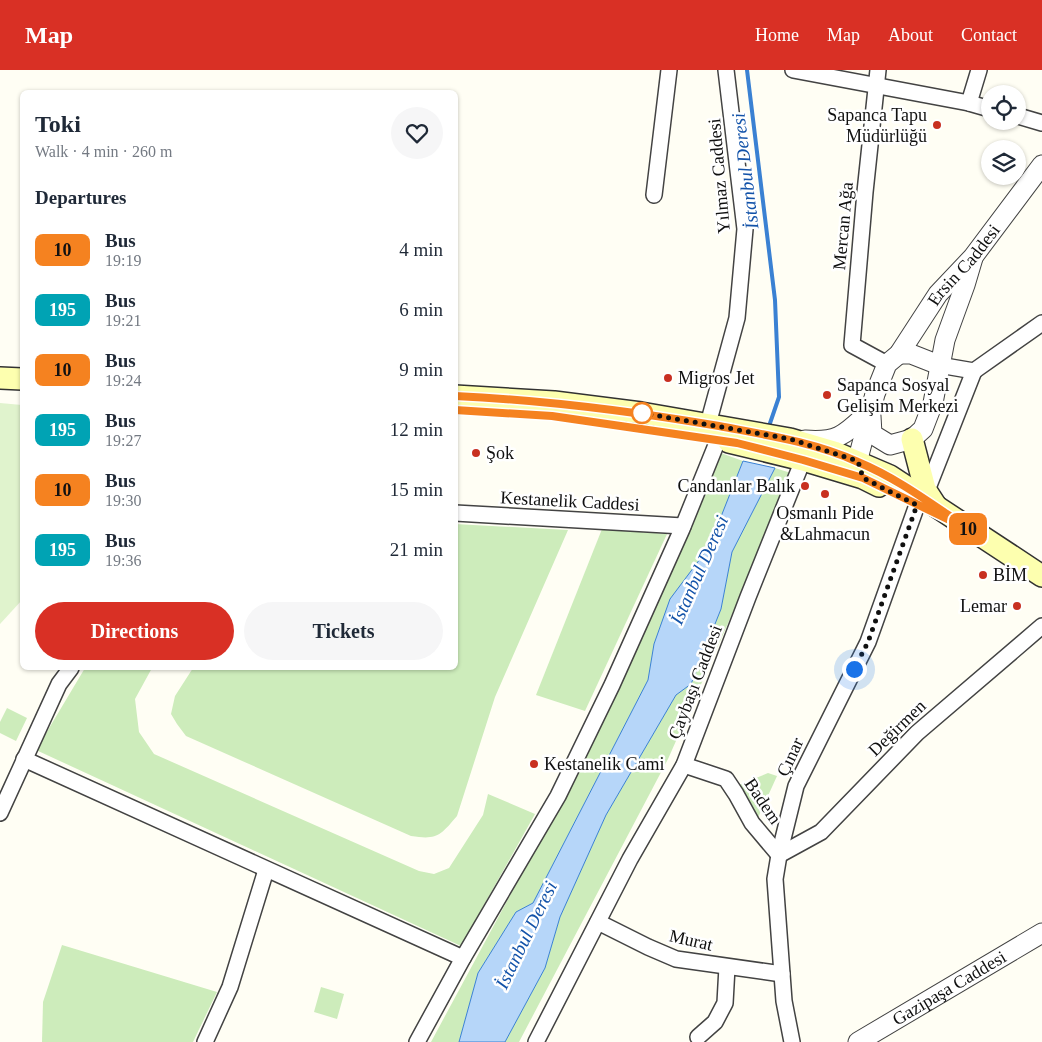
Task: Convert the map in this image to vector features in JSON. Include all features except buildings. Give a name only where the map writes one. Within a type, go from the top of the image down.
[{"type":"main road","points":[[0,378],[20,379]]},
{"type":"main road","points":[[0,392],[20,393]]},
{"type":"main road","points":[[458,396],[554,402],[641,413],[793,452],[873,476],[927,502],[1042,576]]},
{"type":"main road","points":[[458,410],[552,416],[725,434]]},
{"type":"main road","points":[[873,476],[897,463],[906,455],[912,439]]},
{"type":"main road","points":[[912,439],[927,502]]},
{"type":"street","points":[[654,195],[669,70]]},
{"type":"street","name":"Yılmaz Caddesi","points":[[417,1042],[463,958],[558,796],[612,685],[725,434],[745,228],[726,70]]},
{"type":"street","points":[[793,70],[981,106]]},
{"type":"street","name":"Mercan Ağa","points":[[878,70],[852,346],[893,359]]},
{"type":"street","points":[[969,103],[979,70]]},
{"type":"street","points":[[1026,118],[1042,123]]},
{"type":"street","name":"Ersin Caddesi","points":[[893,359],[938,294],[973,257],[1042,165]]},
{"type":"street","points":[[870,411],[872,434],[890,445],[912,439],[923,429],[933,403],[944,340],[965,286],[973,257]]},
{"type":"street","points":[[873,476],[870,411],[875,394],[893,359],[911,354],[939,365],[974,371],[1042,323]]},
{"type":"street","name":"Çınar","points":[[792,1042],[784,1001],[775,879],[796,786],[868,642],[927,502],[974,371]]},
{"type":"street","points":[[793,452],[844,435],[870,411]]},
{"type":"street","name":"Çaybaşı Caddesi","points":[[536,1042],[630,859],[684,765],[748,597],[795,483],[793,452]]},
{"type":"street","name":"Kestanelik Caddesi","points":[[458,514],[683,526]]},
{"type":"street","name":"Değirmen","points":[[779,855],[822,832],[917,733],[1042,626]]},
{"type":"street","points":[[0,813],[59,684],[70,670]]},
{"type":"street","points":[[24,759],[463,958]]},
{"type":"street","name":"Badem","points":[[684,765],[726,779],[752,823],[779,855]]},
{"type":"street","points":[[205,1042],[230,987],[266,870]]},
{"type":"street","name":"Murat","points":[[598,922],[676,959],[782,974]]},
{"type":"street","name":"Gazipaşa Caddesi","points":[[858,1042],[1042,934]]},
{"type":"street","points":[[698,1038],[714,1022],[725,1003],[727,967]]},
{"type":"green space","points":[[0,403],[20,405],[20,602],[0,624]]},
{"type":"green space","points":[[718,452],[743,461],[709,547],[671,598],[654,644],[648,680],[533,903],[516,912],[478,973],[459,1042],[431,1042],[583,763]]},
{"type":"green space","points":[[775,468],[794,474],[668,759],[519,1042],[505,1042],[545,968],[560,917],[606,815],[676,695],[691,684],[721,609],[732,552]]},
{"type":"green space","points":[[458,524],[568,530],[495,697],[457,816],[437,835],[432,837],[411,836],[186,736],[171,714],[175,696],[192,670],[458,670]]},
{"type":"green space","points":[[602,529],[667,534],[585,711],[536,695]]},
{"type":"green space","points":[[84,670],[151,670],[135,699],[139,732],[154,754],[419,871],[434,874],[449,868],[483,815],[488,794],[535,814],[461,946],[36,750]]},
{"type":"green space","points":[[7,708],[27,718],[16,741],[0,733],[0,722]]},
{"type":"green space","points":[[768,773],[777,776],[757,820],[739,785]]},
{"type":"green space","points":[[62,945],[217,992],[193,1042],[42,1042],[43,1002]]},
{"type":"green space","points":[[321,987],[344,994],[337,1019],[314,1012]]},
{"type":"water","points":[[743,461],[775,468],[732,552],[721,609],[691,684],[676,695],[606,815],[560,917],[545,968],[505,1042],[459,1042],[478,973],[516,912],[533,903],[648,680],[654,644],[670,599],[709,547]]},
{"type":"waterway","name":"İstanbul Deresi","points":[[747,70],[775,300],[779,397],[768,429]]},
{"type":"bus line","name":"10","points":[[458,396],[554,402],[641,413],[790,439],[834,452],[890,476],[972,531],[863,478],[737,443],[552,416],[458,410]]},
{"type":"place","name":"Sapanca Tapu Müdürlüğü","points":[[937,125]]},
{"type":"place","name":"Migros Jet","points":[[668,378]]},
{"type":"place","name":"Sapanca Sosyal Gelişim Merkezi","points":[[827,395]]},
{"type":"place","name":"Şok","points":[[476,453]]},
{"type":"place","name":"Candanlar Balık","points":[[805,486]]},
{"type":"place","name":"Osmanlı Pide &Lahmacun","points":[[825,494]]},
{"type":"place","name":"BİM","points":[[983,575]]},
{"type":"place","name":"Lemar","points":[[1017,606]]},
{"type":"place","name":"Kestanelik Cami","points":[[534,764]]},
{"type":"route","points":[[642,413],[790,439],[834,452],[858,461],[863,478],[917,505],[868,642],[854,669]]}]
